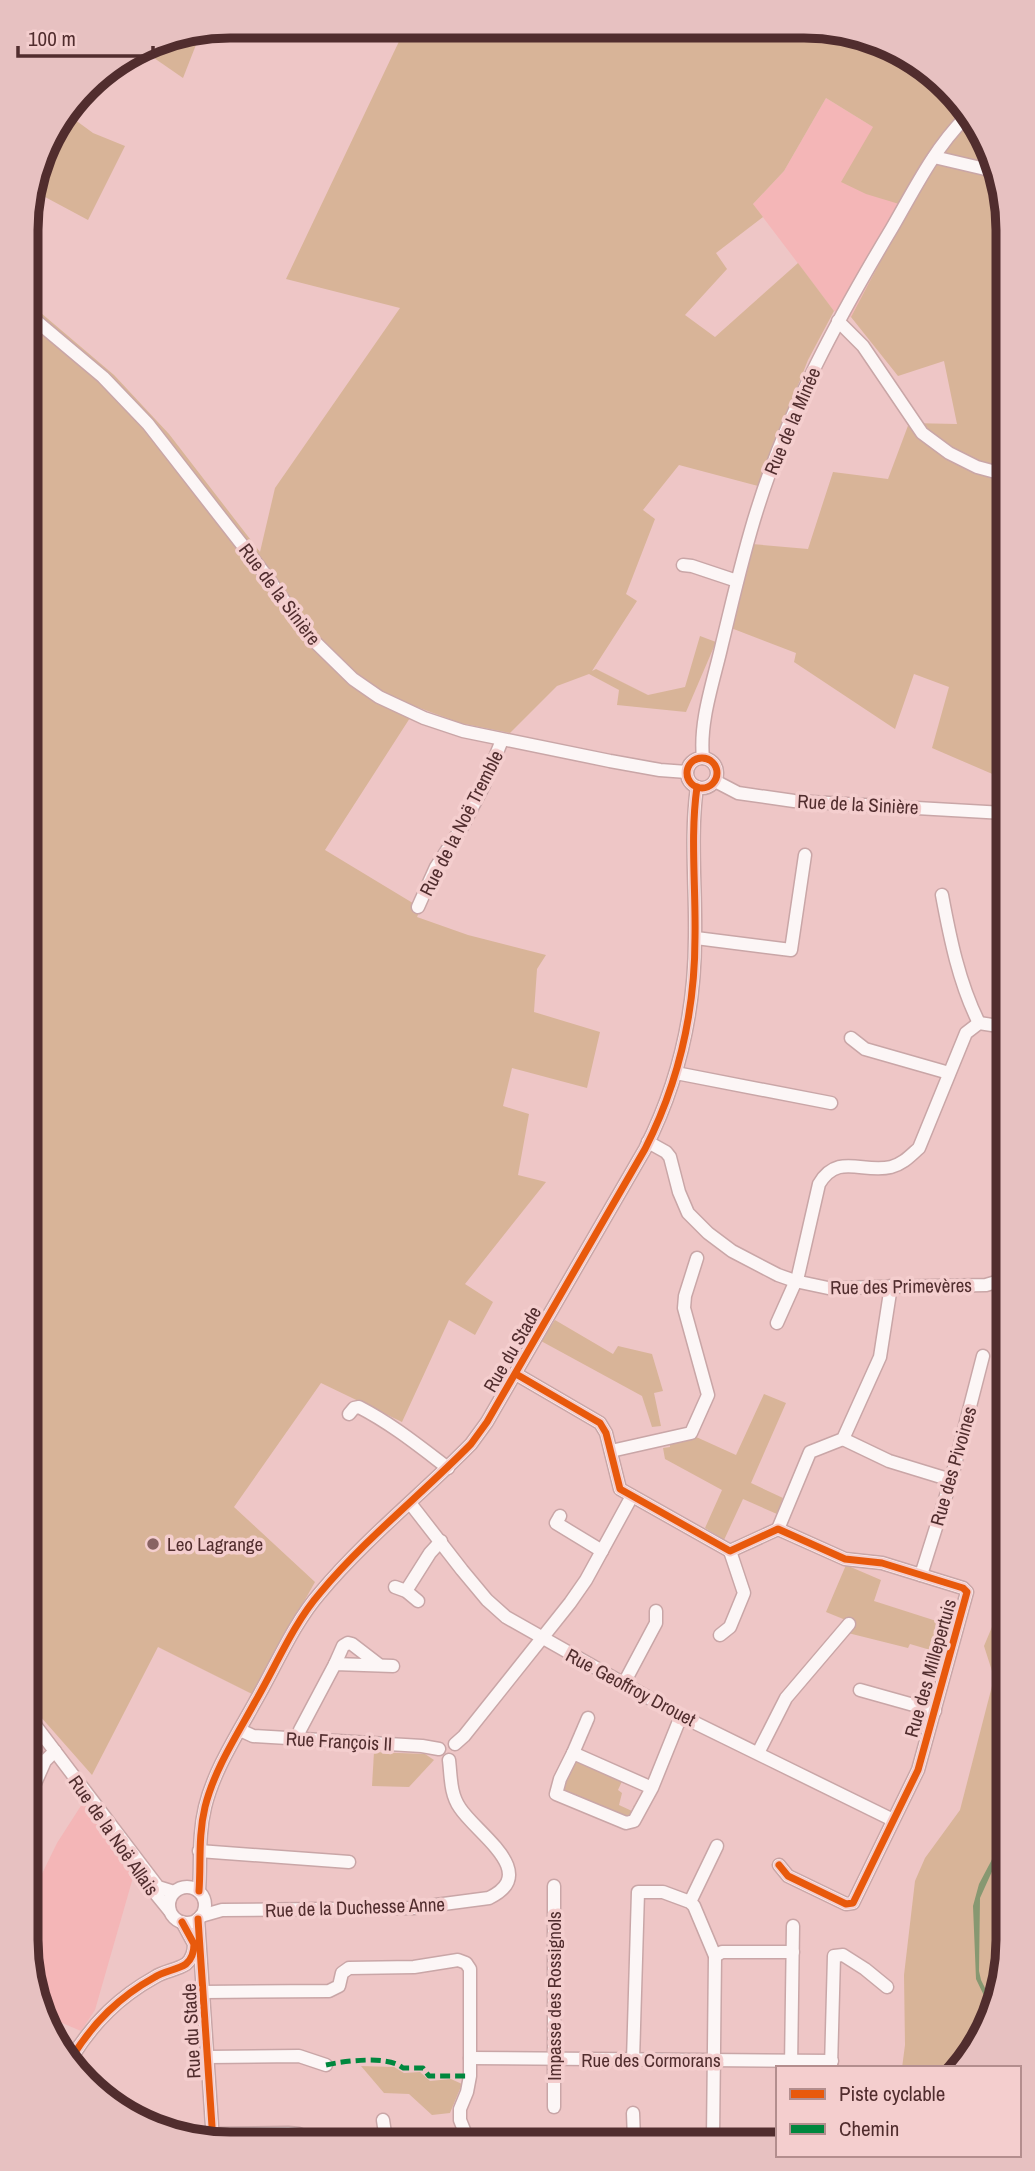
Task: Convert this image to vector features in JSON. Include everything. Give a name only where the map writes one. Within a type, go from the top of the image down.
[{"type":"street","name":"Rue de la Minée","points":[[703,758],[701,746],[705,716],[737,581],[757,509],[777,454],[838,321],[934,157],[962,121]]},
{"type":"street","points":[[934,157],[986,169]]},
{"type":"street","points":[[838,321],[863,346],[922,433],[948,453],[996,472]]},
{"type":"street","name":"Rue de la Sinière","points":[[39,323],[103,377],[148,424],[268,578],[310,637],[347,675],[379,697],[424,718],[463,731],[660,770],[687,772]]},
{"type":"street","points":[[683,565],[737,581]]},
{"type":"street","name":"Rue de la Noë Tremble","points":[[418,907],[436,867],[462,827],[484,785],[502,740]]},
{"type":"street","points":[[703,758],[715,766],[715,781],[709,787],[696,787],[687,772],[694,761],[703,758]]},
{"type":"street","name":"Rue de la Sinière","points":[[715,781],[738,793],[794,801],[996,813]]},
{"type":"street","name":"Rue du Stade","points":[[202,1896],[198,1854],[210,1790],[300,1621],[318,1594],[471,1444],[516,1374],[648,1142],[664,1107],[676,1073],[691,1009],[695,939],[696,787]]},
{"type":"street","points":[[695,939],[797,951],[805,855]]},
{"type":"street","points":[[942,895],[950,937],[970,1004],[979,1023]]},
{"type":"street","points":[[777,1323],[795,1281],[819,1184],[825,1174],[841,1166],[890,1167],[904,1161],[919,1148],[966,1033],[979,1023],[996,1026]]},
{"type":"street","points":[[851,1038],[865,1049],[949,1073]]},
{"type":"street","points":[[676,1073],[831,1103]]},
{"type":"street","name":"Rue des Primevères","points":[[648,1142],[670,1157],[679,1192],[688,1213],[708,1233],[760,1266],[795,1281],[828,1288],[986,1285],[996,1282]]},
{"type":"street","points":[[611,1451],[691,1433],[708,1395],[684,1308],[697,1258]]},
{"type":"street","points":[[730,1550],[778,1529],[810,1452],[843,1439],[880,1357],[891,1286]]},
{"type":"street","name":"Rue des Pivoines","points":[[921,1575],[951,1480],[983,1356]]},
{"type":"street","points":[[516,1374],[600,1423],[606,1433],[620,1489],[730,1550],[744,1593],[730,1627],[720,1635]]},
{"type":"street","points":[[349,1414],[359,1407],[373,1414],[399,1430],[448,1468]]},
{"type":"street","points":[[843,1439],[889,1461],[951,1480]]},
{"type":"street","points":[[455,1744],[542,1639],[586,1580],[632,1496]]},
{"type":"street","name":"Rue Geoffroy Drouet","points":[[410,1503],[497,1611],[681,1716],[893,1820]]},
{"type":"street","points":[[560,1516],[555,1523],[602,1551]]},
{"type":"street","name":"Rue des Millepertuis","points":[[778,1529],[845,1559],[882,1563],[963,1588],[967,1592],[918,1770],[853,1903],[846,1904],[788,1876],[779,1865]]},
{"type":"street","points":[[418,1601],[401,1589],[440,1542]]},
{"type":"street","points":[[623,1685],[656,1623],[656,1611]]},
{"type":"street","points":[[758,1753],[786,1698],[849,1624]]},
{"type":"street","points":[[299,1738],[300,1730],[343,1646],[352,1644],[378,1664]]},
{"type":"street","points":[[335,1664],[393,1666]]},
{"type":"street","points":[[860,1690],[934,1711]]},
{"type":"street","points":[[588,1718],[560,1779],[556,1794],[626,1823],[634,1821],[652,1788],[681,1716]]},
{"type":"street","name":"Rue de la Noë Allais","points":[[38,1728],[158,1886],[179,1890]]},
{"type":"street","name":"Rue François II","points":[[240,1730],[253,1736],[439,1749]]},
{"type":"street","points":[[447,1741],[455,1744],[457,1753],[454,1758],[449,1760],[441,1757],[439,1749],[442,1744],[447,1741]]},
{"type":"street","points":[[38,1751],[54,1749]]},
{"type":"street","points":[[38,1775],[54,1749]]},
{"type":"street","name":"Rue de la Noë Allais","points":[[54,1749],[161,1903],[169,1910]]},
{"type":"street","points":[[573,1753],[652,1788]]},
{"type":"street","name":"Rue de la Duchesse Anne","points":[[200,1917],[222,1910],[413,1908],[489,1898],[497,1894],[505,1887],[509,1876],[505,1858],[460,1808],[453,1789],[449,1760]]},
{"type":"street","points":[[690,1902],[717,1846]]},
{"type":"street","points":[[198,1854],[349,1862]]},
{"type":"street","name":"Rue du Stade","points":[[179,1890],[198,1854]]},
{"type":"street","name":"Impasse des Rossignols","points":[[554,1886],[554,2107]]},
{"type":"street","points":[[179,1890],[202,1896],[200,1917],[193,1922],[176,1920],[169,1910],[170,1898],[179,1890]]},
{"type":"street","points":[[633,2060],[638,1892],[663,1892],[694,1906],[715,1956],[713,2132]]},
{"type":"street","name":"Rue de la Duchesse Anne","points":[[202,1896],[222,1910]]},
{"type":"street","name":"Rue du Stade","points":[[200,1917],[213,2131]]},
{"type":"street","points":[[75,2053],[115,2003],[159,1974],[186,1963],[194,1951],[194,1944],[182,1922]]},
{"type":"street","points":[[791,2065],[793,1926]]},
{"type":"street","points":[[715,1956],[722,1952],[793,1952]]},
{"type":"street","points":[[832,2064],[834,1956],[843,1955],[866,1969],[887,1987]]},
{"type":"street","points":[[186,1963],[196,1970],[204,1986],[329,1991],[340,1986],[342,1973],[349,1968],[414,1967],[458,1960],[466,1963],[470,1969],[470,2058],[467,2092],[460,2109],[460,2120],[465,2132]]},
{"type":"street","points":[[208,2057],[299,2056],[326,2065]]},
{"type":"street","name":"Rue des Cormorans","points":[[470,2058],[832,2064]]},
{"type":"street","points":[[633,2113],[634,2132]]},
{"type":"street","points":[[383,2120],[385,2132]]},
{"type":"shaded area","points":[[805,38],[842,42],[866,49],[890,58],[911,71],[949,104],[964,124],[982,157],[995,205],[996,776],[932,748],[949,687],[914,674],[895,729],[794,662],[796,653],[731,628],[752,544],[808,549],[833,472],[888,479],[909,423],[957,424],[944,361],[898,376],[851,317],[909,207],[866,194],[841,182],[873,127],[826,98],[784,171],[753,204],[763,217],[716,253],[727,269],[685,315],[715,337],[798,263],[834,311],[808,360],[758,486],[679,465],[643,510],[655,519],[626,594],[637,601],[592,671],[596,669],[648,695],[685,687],[700,636],[716,642],[686,712],[617,705],[619,690],[589,674],[557,686],[510,733],[460,723],[417,707],[325,850],[421,908],[417,917],[468,935],[546,955],[537,969],[534,1012],[600,1032],[587,1088],[512,1068],[503,1106],[529,1114],[518,1175],[546,1182],[465,1284],[493,1302],[475,1335],[449,1320],[402,1422],[321,1383],[234,1507],[315,1582],[252,1694],[158,1647],[92,1775],[38,1714],[39,311],[114,375],[169,434],[260,552],[275,488],[400,308],[286,279],[400,39]]},
{"type":"shaded area","points":[[197,41],[183,78],[151,56]]},
{"type":"shaded area","points":[[826,98],[873,127],[895,202],[909,207],[851,317],[834,311],[753,204],[784,171]]},
{"type":"shaded area","points":[[74,119],[93,133],[125,146],[88,220],[42,195],[58,145]]},
{"type":"shaded area","points":[[555,1320],[613,1354],[618,1346],[652,1354],[663,1391],[654,1393],[661,1426],[652,1427],[642,1396],[541,1341]]},
{"type":"shaded area","points":[[764,1394],[786,1403],[751,1483],[783,1498],[777,1514],[743,1499],[724,1540],[705,1528],[722,1490],[665,1459],[663,1448],[670,1447],[670,1441],[694,1436],[736,1455]]},
{"type":"shaded area","points":[[846,1565],[881,1580],[874,1601],[952,1626],[944,1654],[910,1644],[908,1648],[848,1633],[853,1623],[826,1612]]},
{"type":"shaded area","points":[[996,1617],[996,1953],[993,1978],[982,2014],[971,2037],[949,2066],[902,2066],[905,2045],[904,1975],[915,1881],[925,1858],[960,1810],[992,1686],[992,1671],[984,1646]]},
{"type":"shaded area","points":[[374,1752],[425,1754],[434,1760],[409,1787],[372,1786]]},
{"type":"shaded area","points":[[579,1758],[623,1779],[618,1790],[622,1793],[619,1805],[632,1811],[634,1805],[637,1806],[633,1818],[626,1820],[563,1792],[561,1787],[571,1762]]},
{"type":"shaded area","points":[[84,1801],[110,1845],[127,1869],[134,1874],[95,2010],[81,2031],[56,2020],[40,1966],[38,1882],[57,1843]]},
{"type":"shaded area","points":[[996,1852],[996,1863],[980,1898],[979,1971],[988,1995],[986,2001],[976,1979],[973,1906],[979,1884]]},
{"type":"shaded area","points":[[361,2066],[394,2067],[404,2073],[420,2072],[430,2081],[451,2079],[462,2084],[450,2113],[432,2115],[409,2094],[384,2093]]},
{"type":"marked path","points":[[326,2065],[377,2060],[403,2068],[423,2068],[429,2076],[470,2076]]},
{"type":"cycle path","points":[[702,758],[708,759],[716,767],[717,773],[716,779],[708,787],[702,788],[696,787],[688,779],[687,773],[688,767],[696,759],[702,758]]},
{"type":"cycle path","points":[[199,1891],[201,1828],[209,1793],[227,1753],[293,1632],[310,1605],[337,1573],[471,1444],[487,1422],[657,1124],[683,1046],[692,992],[697,787]]},
{"type":"cycle path","points":[[516,1374],[600,1423],[606,1433],[620,1489],[730,1551],[778,1529],[845,1559],[882,1563],[963,1588],[967,1592],[918,1770],[853,1903],[846,1904],[788,1876],[779,1865]]},
{"type":"cycle path","points":[[198,1919],[212,2131]]},
{"type":"cycle path","points":[[75,2053],[98,2022],[119,2002],[155,1977],[188,1962],[194,1944],[182,1922]]},
{"type":"place","name":"Leo Lagrange","points":[[153,1544]]}]
